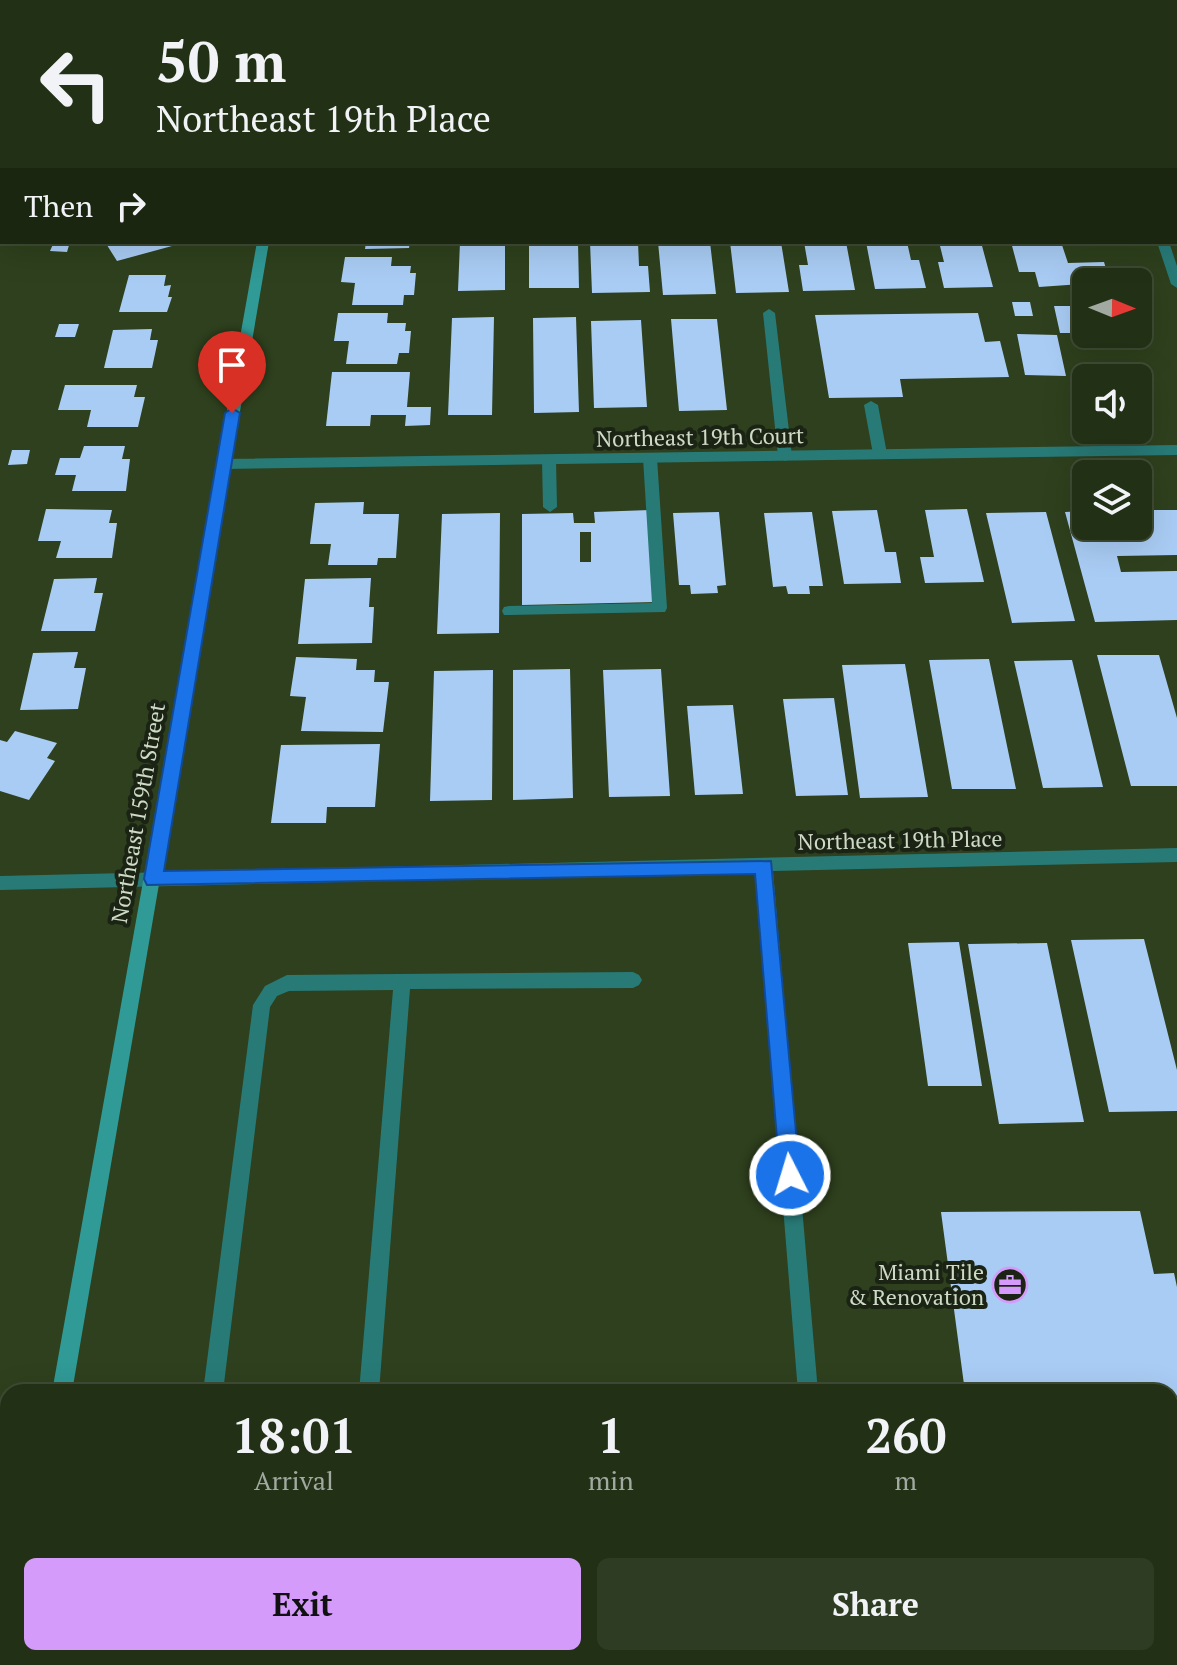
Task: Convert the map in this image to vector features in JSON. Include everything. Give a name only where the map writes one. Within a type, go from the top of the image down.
[{"type":"street","name":"Northeast 159th Street","points":[[63,1384],[263,244]]},
{"type":"street","points":[[1164,244],[1177,284]]},
{"type":"street","points":[[769,313],[785,456]]},
{"type":"street","points":[[871,405],[880,454]]},
{"type":"street","name":"Northeast 19th Court","points":[[223,464],[1177,450]]},
{"type":"street","points":[[509,611],[660,608],[650,458]]},
{"type":"street","points":[[549,460],[550,507]]},
{"type":"street","name":"Northeast 19th Place","points":[[0,883],[1177,855]]},
{"type":"street","points":[[764,866],[807,1384]]},
{"type":"street","points":[[214,1384],[262,1005],[271,991],[287,983],[633,980]]},
{"type":"street","points":[[370,1384],[402,981]]},
{"type":"building","points":[[53,244],[69,244],[67,252],[50,251]]},
{"type":"building","points":[[106,244],[179,244],[117,261]]},
{"type":"building","points":[[366,244],[410,244],[409,248],[365,249]]},
{"type":"building","points":[[460,244],[505,244],[505,290],[458,291]]},
{"type":"building","points":[[529,244],[578,244],[579,288],[529,288]]},
{"type":"building","points":[[590,244],[638,244],[639,266],[648,266],[650,292],[592,293]]},
{"type":"building","points":[[658,244],[710,244],[716,294],[663,295]]},
{"type":"building","points":[[730,244],[781,244],[789,292],[736,293]]},
{"type":"building","points":[[804,244],[846,244],[855,290],[803,291],[799,265],[808,265]]},
{"type":"building","points":[[866,244],[907,244],[911,260],[919,260],[926,288],[875,289]]},
{"type":"building","points":[[940,244],[982,244],[993,287],[944,288],[938,262],[944,262]]},
{"type":"building","points":[[1012,244],[1062,244],[1068,263],[1104,262],[1106,268],[1072,268],[1072,285],[1039,287],[1035,272],[1019,272]]},
{"type":"building","points":[[345,257],[392,257],[391,266],[411,266],[410,273],[416,273],[414,295],[404,295],[403,305],[352,305],[355,283],[341,282]]},
{"type":"building","points":[[129,275],[166,275],[164,286],[171,285],[168,297],[172,297],[167,312],[119,312]]},
{"type":"building","points":[[1012,302],[1030,302],[1033,316],[1015,316]]},
{"type":"building","points":[[1054,306],[1072,306],[1072,333],[1060,333]]},
{"type":"building","points":[[338,313],[388,313],[387,323],[406,323],[405,331],[411,331],[409,353],[399,353],[397,364],[346,364],[349,341],[334,341]]},
{"type":"building","points":[[978,313],[985,342],[1000,341],[1009,377],[900,379],[903,397],[829,398],[815,315]]},
{"type":"building","points":[[494,317],[492,415],[448,415],[452,318]]},
{"type":"building","points":[[576,317],[579,412],[534,413],[533,318]]},
{"type":"building","points":[[671,319],[717,319],[727,410],[679,411]]},
{"type":"building","points":[[641,320],[647,407],[594,408],[591,321]]},
{"type":"building","points":[[59,324],[79,324],[75,337],[55,337]]},
{"type":"building","points":[[152,329],[150,340],[158,340],[152,368],[104,368],[113,330]]},
{"type":"building","points":[[1017,334],[1057,335],[1066,376],[1025,375]]},
{"type":"building","points":[[332,372],[410,372],[407,407],[431,407],[430,425],[405,426],[406,415],[371,415],[370,426],[326,426]]},
{"type":"building","points":[[65,385],[137,385],[134,397],[145,397],[138,427],[87,427],[91,410],[58,410]]},
{"type":"building","points":[[84,446],[125,446],[122,459],[130,459],[126,491],[72,491],[76,475],[55,475],[60,458],[80,458]]},
{"type":"building","points":[[12,450],[30,450],[27,464],[8,465]]},
{"type":"building","points":[[364,502],[363,514],[399,514],[396,558],[378,558],[377,565],[328,565],[331,544],[310,544],[315,503]]},
{"type":"building","points":[[46,509],[112,510],[109,523],[117,523],[112,558],[56,558],[61,541],[38,541]]},
{"type":"building","points":[[967,509],[984,582],[925,583],[920,557],[934,557],[925,510]]},
{"type":"building","points":[[650,510],[656,602],[522,605],[522,514],[573,513],[574,523],[595,523],[594,512]],"holes":[[[580,532],[591,532],[591,562],[580,562]]]},
{"type":"building","points":[[877,510],[885,552],[896,552],[901,583],[844,584],[832,511]]},
{"type":"building","points":[[1152,510],[1177,510],[1177,555],[1117,556],[1121,572],[1177,571],[1177,620],[1095,622],[1073,540],[1152,540]]},
{"type":"building","points":[[719,512],[726,585],[717,586],[718,593],[691,594],[690,585],[679,585],[673,513]]},
{"type":"building","points":[[812,512],[823,586],[809,586],[810,594],[788,594],[786,586],[773,587],[764,513]]},
{"type":"building","points":[[1046,512],[1075,621],[1012,623],[986,513]]},
{"type":"building","points":[[1065,512],[1072,512],[1072,538]]},
{"type":"building","points":[[500,513],[499,633],[437,634],[442,514]]},
{"type":"building","points":[[97,578],[94,593],[103,593],[95,631],[41,631],[54,579]]},
{"type":"building","points":[[371,578],[369,607],[374,607],[372,643],[298,644],[305,579]]},
{"type":"building","points":[[78,652],[74,668],[86,668],[78,709],[20,710],[33,653]]},
{"type":"building","points":[[1097,655],[1159,655],[1177,718],[1177,786],[1131,786]]},
{"type":"building","points":[[296,657],[357,659],[356,670],[375,670],[374,682],[389,682],[383,732],[301,731],[306,697],[290,696]]},
{"type":"building","points":[[989,659],[1016,789],[952,789],[929,660]]},
{"type":"building","points":[[1072,660],[1103,787],[1043,788],[1014,661]]},
{"type":"building","points":[[905,664],[928,797],[860,798],[842,665]]},
{"type":"building","points":[[570,669],[573,798],[513,800],[513,670]]},
{"type":"building","points":[[661,669],[670,796],[609,797],[603,670]]},
{"type":"building","points":[[493,670],[492,800],[430,801],[434,671]]},
{"type":"building","points":[[834,698],[848,795],[796,796],[783,699]]},
{"type":"building","points":[[733,705],[743,794],[695,795],[687,706]]},
{"type":"building","points":[[15,731],[57,743],[47,758],[55,761],[29,800],[0,791],[0,740],[7,742]]},
{"type":"building","points":[[380,744],[375,807],[327,807],[326,823],[271,823],[281,745]]},
{"type":"building","points":[[1144,939],[1177,1070],[1177,1111],[1109,1112],[1071,940]]},
{"type":"building","points":[[959,942],[982,1086],[928,1086],[908,943]]},
{"type":"building","points":[[1047,943],[1084,1122],[999,1124],[968,944]]},
{"type":"building","points":[[1140,1211],[1154,1274],[1174,1273],[1177,1287],[1177,1384],[964,1384],[941,1212]]},
{"type":"place","name":"Miami Tile & Renovation","points":[[1010,1285]]},
{"type":"route","points":[[232,413],[154,879],[764,866],[790,1175]]}]
